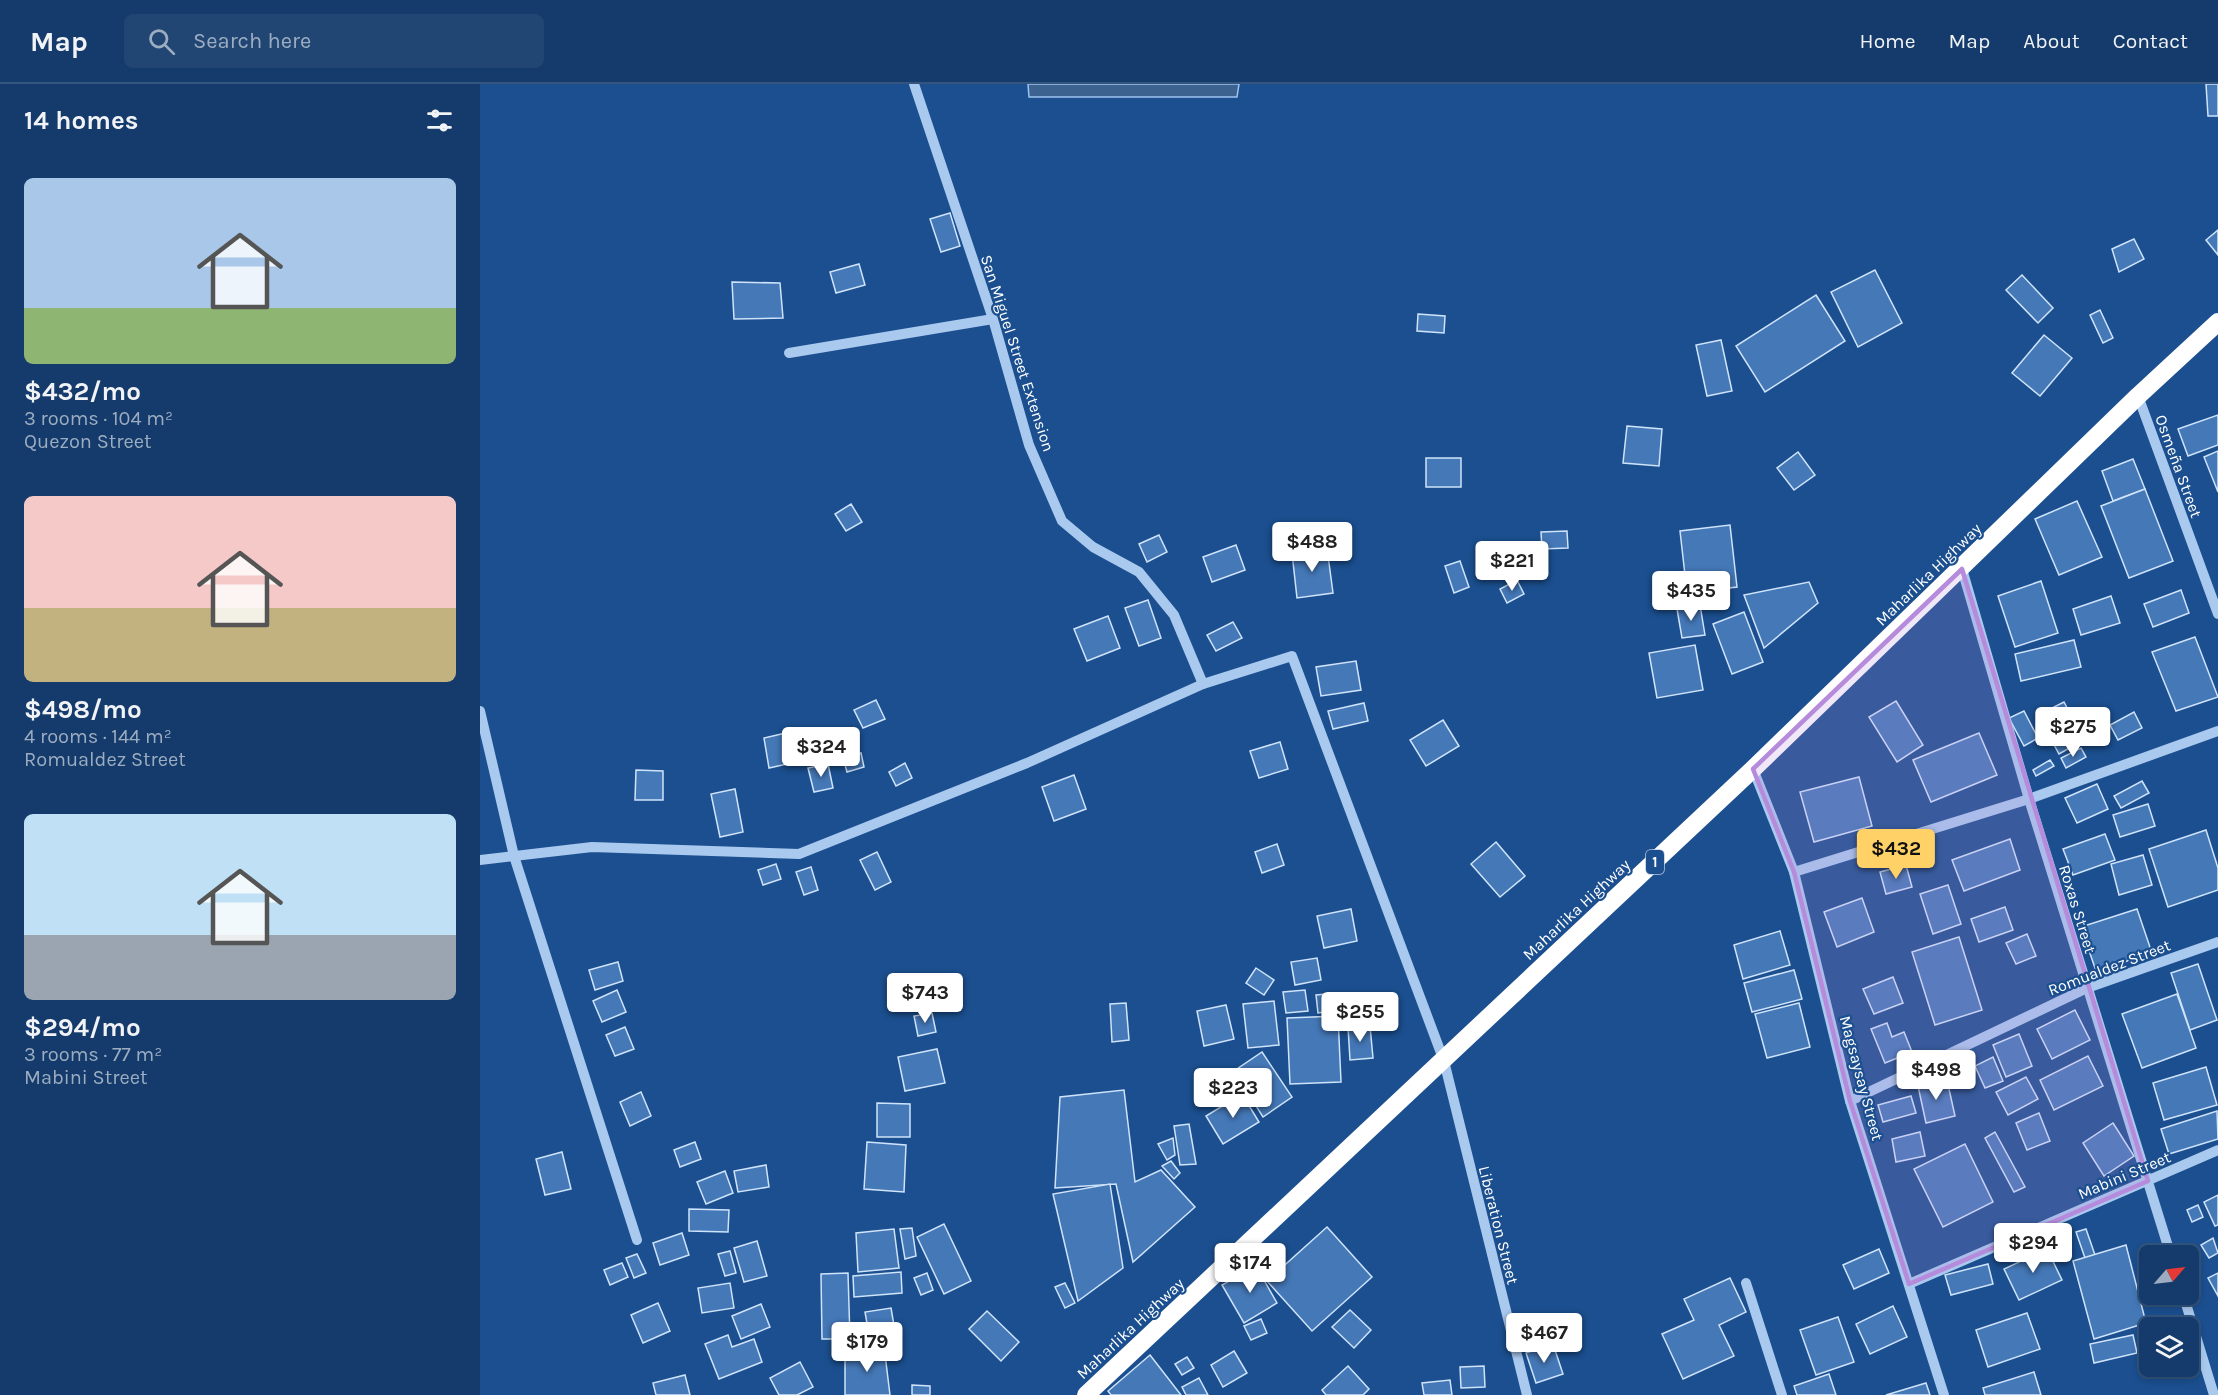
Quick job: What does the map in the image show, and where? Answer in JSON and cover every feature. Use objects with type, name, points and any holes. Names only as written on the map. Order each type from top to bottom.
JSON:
[{"type":"highway","name":"Maharlika Highway","points":[[1086,1395],[1753,769],[2138,396],[2218,322]]},
{"type":"street","name":"San Miguel Street Extension","points":[[914,84],[993,320],[1029,445],[1062,521],[1093,547],[1139,572],[1174,615],[1203,684]]},
{"type":"street","points":[[789,353],[993,320]]},
{"type":"street","name":"Osmeña Street","points":[[2138,396],[2218,614]]},
{"type":"street","name":"Roxas Street","points":[[1962,569],[2029,799],[2168,1245]]},
{"type":"street","name":"Liberation Street","points":[[1203,684],[1292,656],[1444,1061],[1527,1395]]},
{"type":"street","points":[[480,860],[592,847],[799,854],[1027,763],[1203,684]]},
{"type":"street","points":[[480,711],[514,856],[637,1240]]},
{"type":"street","points":[[1794,872],[2029,799],[2218,731]]},
{"type":"street","name":"Magsaysay Street","points":[[1753,769],[1794,872],[1850,1101],[1944,1395]]},
{"type":"street","name":"Romualdez Street","points":[[1850,1101],[2087,988],[2218,942]]},
{"type":"street","name":"Mabini Street","points":[[1909,1284],[2218,1150]]},
{"type":"street","points":[[1746,1283],[1782,1395]]},
{"type":"street","points":[[2186,1305],[2214,1395]]},
{"type":"highlighted area","points":[[1962,569],[2148,1181],[1909,1284],[1850,1101],[1794,872],[1753,769]]},
{"type":"water","points":[[1028,84],[1239,84],[1237,97],[1029,97]]},
{"type":"building","points":[[2206,84],[2218,84],[2218,116],[2208,116]]},
{"type":"building","points":[[950,213],[960,246],[941,252],[930,219]]},
{"type":"building","points":[[2218,230],[2218,255],[2206,240]]},
{"type":"building","points":[[2134,239],[2144,259],[2119,272],[2112,249]]},
{"type":"building","points":[[859,264],[865,285],[836,293],[830,272]]},
{"type":"building","points":[[1875,270],[1902,323],[1858,347],[1831,292]]},
{"type":"building","points":[[2022,275],[2053,308],[2038,323],[2006,290]]},
{"type":"building","points":[[732,282],[780,283],[783,318],[734,319]]},
{"type":"building","points":[[1816,295],[1845,341],[1765,392],[1736,346]]},
{"type":"building","points":[[2100,310],[2113,338],[2103,343],[2090,315]]},
{"type":"building","points":[[1418,314],[1445,316],[1444,333],[1417,331]]},
{"type":"building","points":[[2044,335],[2072,358],[2040,396],[2012,373]]},
{"type":"building","points":[[1721,340],[1732,391],[1707,396],[1696,345]]},
{"type":"building","points":[[2218,415],[2218,445],[2188,456],[2178,429]]},
{"type":"building","points":[[1627,426],[1662,429],[1659,466],[1623,463]]},
{"type":"building","points":[[2218,451],[2218,492],[2204,457]]},
{"type":"building","points":[[1798,452],[1815,475],[1794,490],[1777,468]]},
{"type":"building","points":[[1426,458],[1461,458],[1461,487],[1426,487]]},
{"type":"building","points":[[2133,459],[2145,489],[2113,501],[2102,471]]},
{"type":"building","points":[[2145,489],[2173,561],[2129,578],[2101,506]]},
{"type":"building","points":[[2077,501],[2102,557],[2059,575],[2035,519]]},
{"type":"building","points":[[851,504],[862,522],[846,531],[835,514]]},
{"type":"building","points":[[1730,525],[1737,587],[1687,593],[1680,531]]},
{"type":"building","points":[[1567,531],[1568,548],[1542,549],[1541,532]]},
{"type":"building","points":[[1159,535],[1167,552],[1147,562],[1139,544]]},
{"type":"building","points":[[1236,545],[1245,570],[1212,582],[1203,557]]},
{"type":"building","points":[[1327,548],[1333,593],[1297,598],[1292,553]]},
{"type":"building","points":[[1460,561],[1469,587],[1454,593],[1445,566]]},
{"type":"building","points":[[1517,580],[1524,594],[1507,603],[1500,589]]},
{"type":"building","points":[[2041,581],[2058,633],[2015,647],[1998,596]]},
{"type":"building","points":[[1809,582],[1818,603],[1764,648],[1744,595]]},
{"type":"building","points":[[2181,590],[2189,613],[2153,627],[2144,604]]},
{"type":"building","points":[[2111,596],[2120,623],[2081,635],[2073,609]]},
{"type":"building","points":[[1148,600],[1161,638],[1139,646],[1125,608]]},
{"type":"building","points":[[1700,605],[1705,635],[1682,638],[1677,609]]},
{"type":"building","points":[[1744,612],[1763,662],[1732,674],[1713,624]]},
{"type":"building","points":[[1108,616],[1120,648],[1087,661],[1074,629]]},
{"type":"building","points":[[1233,622],[1242,638],[1216,651],[1207,635]]},
{"type":"building","points":[[2195,637],[2218,697],[2176,711],[2152,652]]},
{"type":"building","points":[[2074,640],[2081,667],[2021,681],[2015,654]]},
{"type":"building","points":[[1695,645],[1703,690],[1657,698],[1649,653]]},
{"type":"building","points":[[1356,661],[1361,690],[1321,696],[1316,667]]},
{"type":"building","points":[[876,700],[885,719],[863,728],[854,710]]},
{"type":"building","points":[[1896,701],[1923,745],[1897,762],[1869,717]]},
{"type":"building","points":[[2064,702],[2084,740],[2059,754],[2038,715]]},
{"type":"building","points":[[1364,703],[1368,721],[1333,729],[1328,711]]},
{"type":"building","points":[[2024,711],[2038,738],[2024,746],[2009,718]]},
{"type":"building","points":[[2134,712],[2142,728],[2118,740],[2110,725]]},
{"type":"building","points":[[1443,720],[1459,746],[1426,766],[1410,740]]},
{"type":"building","points":[[790,732],[796,762],[769,768],[764,738]]},
{"type":"building","points":[[1979,733],[1997,775],[1931,802],[1913,760]]},
{"type":"building","points":[[1280,742],[1288,769],[1259,778],[1250,751]]},
{"type":"building","points":[[2081,748],[2086,757],[2066,768],[2061,758]]},
{"type":"building","points":[[861,753],[864,767],[847,772],[843,758]]},
{"type":"building","points":[[2050,760],[2054,766],[2036,776],[2033,770]]},
{"type":"building","points":[[905,763],[912,778],[896,786],[889,772]]},
{"type":"building","points":[[828,764],[833,788],[814,792],[808,768]]},
{"type":"building","points":[[636,770],[663,771],[663,800],[635,800]]},
{"type":"building","points":[[1074,775],[1086,809],[1054,821],[1042,787]]},
{"type":"building","points":[[1859,777],[1872,826],[1814,842],[1800,792]]},
{"type":"building","points":[[2142,781],[2149,793],[2121,808],[2114,796]]},
{"type":"building","points":[[2097,784],[2108,809],[2077,823],[2065,798]]},
{"type":"building","points":[[735,789],[743,832],[720,837],[711,794]]},
{"type":"building","points":[[2148,804],[2155,826],[2120,837],[2113,815]]},
{"type":"building","points":[[2206,830],[2218,868],[2218,890],[2168,907],[2149,849]]},
{"type":"building","points":[[2105,834],[2115,860],[2073,875],[2063,849]]},
{"type":"building","points":[[2010,839],[2020,870],[1964,891],[1952,860]]},
{"type":"building","points":[[1496,842],[1525,876],[1500,897],[1471,864]]},
{"type":"building","points":[[1277,844],[1284,865],[1262,873],[1255,852]]},
{"type":"building","points":[[877,852],[891,882],[875,890],[860,860]]},
{"type":"building","points":[[2143,855],[2152,885],[2119,895],[2111,864]]},
{"type":"building","points":[[776,864],[781,879],[763,885],[758,870]]},
{"type":"building","points":[[1906,865],[1912,887],[1886,894],[1880,872]]},
{"type":"building","points":[[811,867],[818,890],[804,895],[796,872]]},
{"type":"building","points":[[1948,885],[1961,924],[1933,934],[1920,894]]},
{"type":"building","points":[[1862,898],[1874,932],[1837,947],[1824,912]]},
{"type":"building","points":[[2005,907],[2013,930],[1979,942],[1971,919]]},
{"type":"building","points":[[1351,909],[1357,941],[1324,948],[1317,916]]},
{"type":"building","points":[[2137,909],[2152,953],[2096,971],[2081,927]]},
{"type":"building","points":[[1780,931],[1790,965],[1743,979],[1734,945]]},
{"type":"building","points":[[2027,934],[2036,956],[2016,964],[2006,943]]},
{"type":"building","points":[[1959,937],[1982,1010],[1935,1025],[1912,952]]},
{"type":"building","points":[[1317,958],[1321,980],[1295,985],[1291,962]]},
{"type":"building","points":[[618,962],[623,981],[595,990],[589,970]]},
{"type":"building","points":[[2198,964],[2217,1020],[2190,1030],[2171,973]]},
{"type":"building","points":[[1256,968],[1274,980],[1264,995],[1246,983]]},
{"type":"building","points":[[1794,970],[1802,999],[1752,1012],[1744,983]]},
{"type":"building","points":[[1893,977],[1903,1003],[1874,1014],[1863,989]]},
{"type":"building","points":[[617,990],[626,1012],[602,1022],[593,1001]]},
{"type":"building","points":[[1305,990],[1308,1011],[1286,1013],[1283,992]]},
{"type":"building","points":[[1338,993],[1340,1010],[1318,1013],[1316,995]]},
{"type":"building","points":[[2177,994],[2196,1048],[2142,1068],[2122,1014]]},
{"type":"building","points":[[1274,1001],[1279,1045],[1248,1048],[1243,1004]]},
{"type":"building","points":[[1126,1003],[1129,1040],[1112,1042],[1110,1004]]},
{"type":"building","points":[[1799,1003],[1810,1047],[1767,1058],[1755,1014]]},
{"type":"building","points":[[1226,1005],[1234,1039],[1204,1046],[1197,1011]]},
{"type":"building","points":[[2075,1010],[2090,1040],[2052,1059],[2037,1029]]},
{"type":"building","points":[[932,1013],[936,1032],[918,1036],[914,1016]]},
{"type":"building","points":[[1338,1016],[1341,1082],[1290,1084],[1287,1018]]},
{"type":"building","points":[[1887,1023],[1892,1037],[1904,1032],[1912,1052],[1885,1063],[1871,1029]]},
{"type":"building","points":[[1370,1026],[1373,1058],[1350,1060],[1348,1027]]},
{"type":"building","points":[[625,1027],[634,1049],[615,1056],[606,1035]]},
{"type":"building","points":[[2019,1034],[2032,1066],[2006,1077],[1993,1045]]},
{"type":"building","points":[[937,1049],[945,1083],[905,1091],[898,1057]]},
{"type":"building","points":[[1262,1052],[1292,1097],[1263,1117],[1234,1071]]},
{"type":"building","points":[[2088,1056],[2103,1086],[2054,1110],[2040,1080]]},
{"type":"building","points":[[1993,1057],[2003,1081],[1985,1088],[1975,1066]]},
{"type":"building","points":[[2206,1067],[2217,1105],[2164,1120],[2153,1083]]},
{"type":"building","points":[[2026,1077],[2038,1099],[2008,1115],[1996,1092]]},
{"type":"building","points":[[1947,1080],[1955,1116],[1926,1123],[1918,1086]]},
{"type":"building","points":[[1124,1090],[1135,1182],[1161,1170],[1195,1207],[1133,1262],[1116,1184],[1055,1188],[1060,1097]]},
{"type":"building","points":[[641,1092],[651,1116],[630,1126],[620,1102]]},
{"type":"building","points":[[1242,1094],[1259,1122],[1223,1144],[1206,1116]]},
{"type":"building","points":[[1911,1096],[1916,1113],[1883,1122],[1878,1105]]},
{"type":"building","points":[[877,1103],[910,1104],[910,1137],[877,1137]]},
{"type":"building","points":[[2217,1111],[2218,1139],[2169,1154],[2161,1129]]},
{"type":"building","points":[[2039,1113],[2050,1141],[2027,1150],[2016,1123]]},
{"type":"building","points":[[2113,1123],[2134,1156],[2104,1176],[2083,1143]]},
{"type":"building","points":[[1189,1124],[1196,1164],[1180,1165],[1174,1126]]},
{"type":"building","points":[[1920,1132],[1925,1156],[1896,1162],[1892,1139]]},
{"type":"building","points":[[1995,1132],[2025,1187],[2014,1192],[1985,1138]]},
{"type":"building","points":[[1173,1138],[1175,1155],[1167,1160],[1158,1144]]},
{"type":"building","points":[[695,1142],[701,1159],[680,1167],[674,1150]]},
{"type":"building","points":[[867,1142],[906,1145],[904,1192],[864,1189]]},
{"type":"building","points":[[1965,1144],[1993,1202],[1943,1227],[1914,1169]]},
{"type":"building","points":[[562,1152],[571,1189],[545,1195],[536,1159]]},
{"type":"building","points":[[1171,1161],[1180,1173],[1174,1179],[1162,1166]]},
{"type":"building","points":[[766,1165],[769,1187],[738,1192],[734,1171]]},
{"type":"building","points":[[725,1171],[733,1193],[706,1204],[697,1182]]},
{"type":"building","points":[[1110,1184],[1123,1268],[1078,1301],[1053,1194]]},
{"type":"building","points":[[2218,1195],[2218,1225],[2215,1226],[2204,1202]]},
{"type":"building","points":[[2198,1205],[2203,1217],[2192,1222],[2187,1210]]},
{"type":"building","points":[[689,1209],[729,1210],[728,1232],[689,1231]]},
{"type":"building","points":[[944,1224],[971,1281],[944,1294],[917,1237]]},
{"type":"building","points":[[1327,1227],[1372,1277],[1312,1331],[1267,1281]]},
{"type":"building","points":[[912,1228],[916,1256],[905,1259],[900,1229]]},
{"type":"building","points":[[894,1229],[899,1268],[858,1272],[856,1233]]},
{"type":"building","points":[[2086,1229],[2095,1255],[2085,1258],[2076,1232]]},
{"type":"building","points":[[682,1233],[689,1255],[660,1265],[653,1243]]},
{"type":"building","points":[[2213,1238],[2218,1253],[2209,1258],[2201,1245]]},
{"type":"building","points":[[757,1241],[767,1276],[744,1282],[734,1248]]},
{"type":"building","points":[[2126,1245],[2139,1296],[2139,1305],[2141,1305],[2144,1317],[2139,1317],[2139,1325],[2094,1339],[2073,1261]]},
{"type":"building","points":[[1879,1249],[1889,1273],[1854,1289],[1843,1265]]},
{"type":"building","points":[[2047,1249],[2062,1280],[2019,1300],[2004,1269]]},
{"type":"building","points":[[730,1251],[736,1273],[725,1276],[718,1254]]},
{"type":"building","points":[[637,1254],[646,1273],[634,1278],[626,1258]]},
{"type":"building","points":[[622,1263],[628,1277],[610,1285],[604,1270]]},
{"type":"building","points":[[1988,1264],[1993,1284],[1951,1295],[1945,1275]]},
{"type":"building","points":[[1256,1266],[1277,1303],[1244,1323],[1222,1285]]},
{"type":"building","points":[[901,1272],[902,1293],[854,1297],[853,1276]]},
{"type":"building","points":[[848,1273],[850,1339],[822,1339],[821,1274]]},
{"type":"building","points":[[927,1273],[933,1290],[921,1295],[914,1278]]},
{"type":"building","points":[[2218,1273],[2218,1296],[2208,1278]]},
{"type":"building","points":[[1730,1278],[1746,1312],[1719,1325],[1734,1356],[1683,1379],[1662,1334],[1694,1320],[1684,1299]]},
{"type":"building","points":[[730,1283],[734,1308],[702,1313],[698,1288]]},
{"type":"building","points":[[1065,1283],[1075,1303],[1065,1308],[1055,1287]]},
{"type":"building","points":[[658,1303],[670,1331],[643,1343],[631,1315]]},
{"type":"building","points":[[761,1304],[770,1327],[741,1339],[732,1316]]},
{"type":"building","points":[[1893,1306],[1907,1337],[1870,1354],[1856,1324]]},
{"type":"building","points":[[891,1308],[895,1331],[869,1335],[865,1312]]},
{"type":"building","points":[[1350,1310],[1371,1330],[1354,1348],[1332,1327]]},
{"type":"building","points":[[987,1311],[1019,1342],[1001,1361],[969,1329]]},
{"type":"building","points":[[2027,1313],[2040,1349],[1988,1367],[1976,1330]]},
{"type":"building","points":[[1838,1317],[1854,1362],[1816,1375],[1800,1330]]},
{"type":"building","points":[[1261,1319],[1267,1333],[1251,1340],[1244,1326]]},
{"type":"building","points":[[728,1335],[732,1347],[754,1339],[762,1362],[719,1379],[705,1344]]},
{"type":"building","points":[[2133,1335],[2137,1353],[2094,1363],[2090,1344]]},
{"type":"building","points":[[1553,1344],[1563,1374],[1536,1383],[1526,1353]]},
{"type":"building","points":[[884,1346],[890,1395],[845,1395],[845,1353]]},
{"type":"building","points":[[1234,1351],[1247,1373],[1223,1387],[1211,1365]]},
{"type":"building","points":[[1150,1355],[1181,1395],[1111,1395],[1108,1391]]},
{"type":"building","points":[[1187,1357],[1194,1368],[1182,1375],[1175,1364]]},
{"type":"building","points":[[800,1362],[813,1387],[797,1395],[779,1395],[770,1378]]},
{"type":"building","points":[[1348,1366],[1369,1389],[1363,1395],[1326,1395],[1322,1390]]},
{"type":"building","points":[[1484,1366],[1485,1387],[1461,1388],[1460,1367]]},
{"type":"building","points":[[2034,1372],[2041,1395],[1985,1395],[1983,1388]]},
{"type":"building","points":[[1829,1374],[1836,1395],[1797,1395],[1794,1386]]},
{"type":"building","points":[[685,1375],[690,1395],[656,1395],[653,1383]]},
{"type":"building","points":[[1199,1378],[1208,1395],[1186,1395],[1182,1387]]},
{"type":"building","points":[[1450,1380],[1452,1395],[1424,1395],[1422,1383]]},
{"type":"building","points":[[1926,1383],[1930,1395],[1886,1395]]},
{"type":"building","points":[[912,1385],[930,1386],[930,1395],[912,1395]]}]
